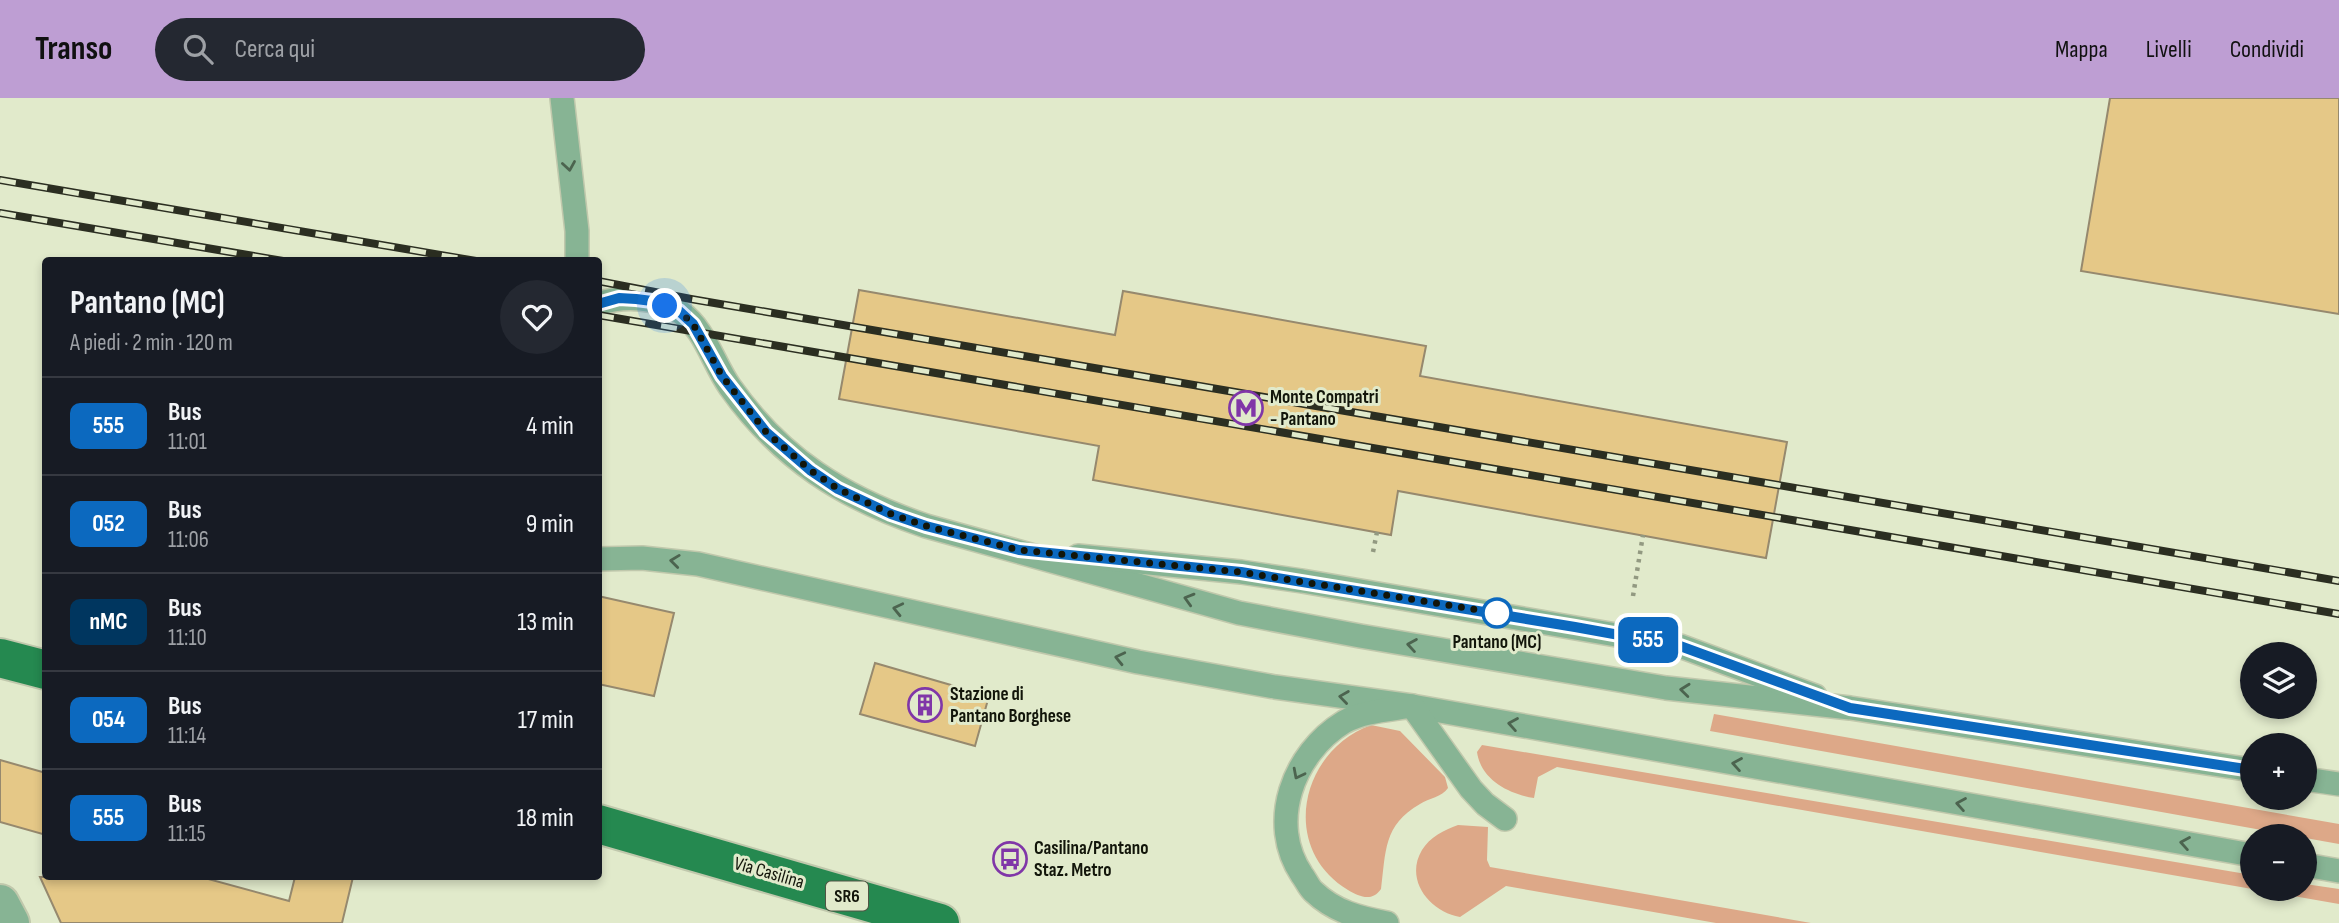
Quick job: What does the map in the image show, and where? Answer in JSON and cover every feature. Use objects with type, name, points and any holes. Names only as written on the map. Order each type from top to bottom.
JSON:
[{"type":"main road","name":"Via Casilina","points":[[602,825],[940,923]]},
{"type":"street","points":[[0,904],[10,923]]},
{"type":"lane","points":[[562,98],[578,231],[577,257]]},
{"type":"lane","points":[[602,303],[619,298],[636,299],[652,301],[679,311],[693,324],[722,376],[766,432],[810,470],[838,489],[891,514],[926,526],[1239,613],[1360,636],[1666,688],[1850,708],[2240,768]]},
{"type":"lane","points":[[1019,550],[1253,574],[1680,646],[1850,708]]},
{"type":"lane","points":[[602,559],[642,558],[698,564],[1138,662],[1275,687],[1412,706],[2240,853]]},
{"type":"lane","points":[[1412,706],[1471,789],[1505,819]]},
{"type":"lane","points":[[1387,923],[1351,916],[1314,892],[1294,862],[1285,827],[1288,794],[1300,768],[1320,740],[1345,722],[1365,713],[1412,706]]},
{"type":"lane","points":[[2317,781],[2339,784]]},
{"type":"lane","points":[[2317,867],[2339,871]]},
{"type":"path","points":[[1373,557],[1377,533]]},
{"type":"path","points":[[1632,604],[1643,535]]},
{"type":"shaded area","points":[[1714,714],[2240,807],[2240,810],[2259,810],[2339,824],[2339,844],[2317,840],[2317,824],[2240,824],[2240,826],[1710,731]]},
{"type":"shaded area","points":[[1371,725],[1400,731],[1445,777],[1448,788],[1408,812],[1399,821],[1388,840],[1381,889],[1374,896],[1366,897],[1348,890],[1326,872],[1313,850],[1306,826],[1307,802],[1314,778],[1328,756],[1347,738]]},
{"type":"shaded area","points":[[1482,745],[2240,873],[2240,887],[1557,767],[1538,777],[1534,798],[1506,789],[1490,778],[1477,752]]},
{"type":"shaded area","points":[[1458,825],[1488,827],[1487,860],[1490,867],[1811,923],[1716,923],[1506,886],[1460,917],[1449,914],[1430,902],[1423,893],[1418,883],[1417,861],[1429,841]]},
{"type":"shaded area","points":[[2317,886],[2339,889],[2339,904],[2317,900]]},
{"type":"building","points":[[2110,98],[2339,98],[2339,314],[2081,271]]},
{"type":"building","points":[[859,290],[1115,335],[1123,291],[1426,346],[1420,376],[1787,442],[1766,558],[1398,491],[1391,535],[1093,480],[1099,446],[839,399]]},
{"type":"building","points":[[602,597],[674,613],[654,696],[602,685]]},
{"type":"building","name":"Stazione di Pantano Borghese","points":[[875,663],[989,696],[975,746],[860,714]]},
{"type":"building","points":[[0,760],[42,772],[42,834],[0,822]]},
{"type":"building","points":[[40,877],[42,880],[212,880],[289,901],[294,880],[352,880],[342,923],[61,923]]},
{"type":"railway","points":[[0,180],[452,257]]},
{"type":"railway","points":[[0,213],[259,257]]},
{"type":"railway","points":[[602,282],[2339,581]]},
{"type":"railway","points":[[602,316],[2339,614]]},
{"type":"bus line","name":"555","points":[[602,303],[619,298],[636,299],[652,301],[679,311],[693,324],[722,376],[766,432],[810,470],[838,489],[860,501],[926,526],[1019,550],[1241,572],[1680,646],[1850,708],[2240,768]]},
{"type":"place","name":"Monte Compatri - Pantano","points":[[1246,408]]},
{"type":"place","name":"Pantano (MC)","points":[[1497,613]]},
{"type":"place","name":"Stazione di Pantano Borghese","points":[[925,705]]},
{"type":"place","name":"Casilina/Pantano Staz. Metro","points":[[1010,859]]},
{"type":"route","points":[[665,306],[679,311],[693,324],[722,376],[766,432],[810,470],[838,489],[891,514],[1019,550],[1241,572],[1497,613]]}]
